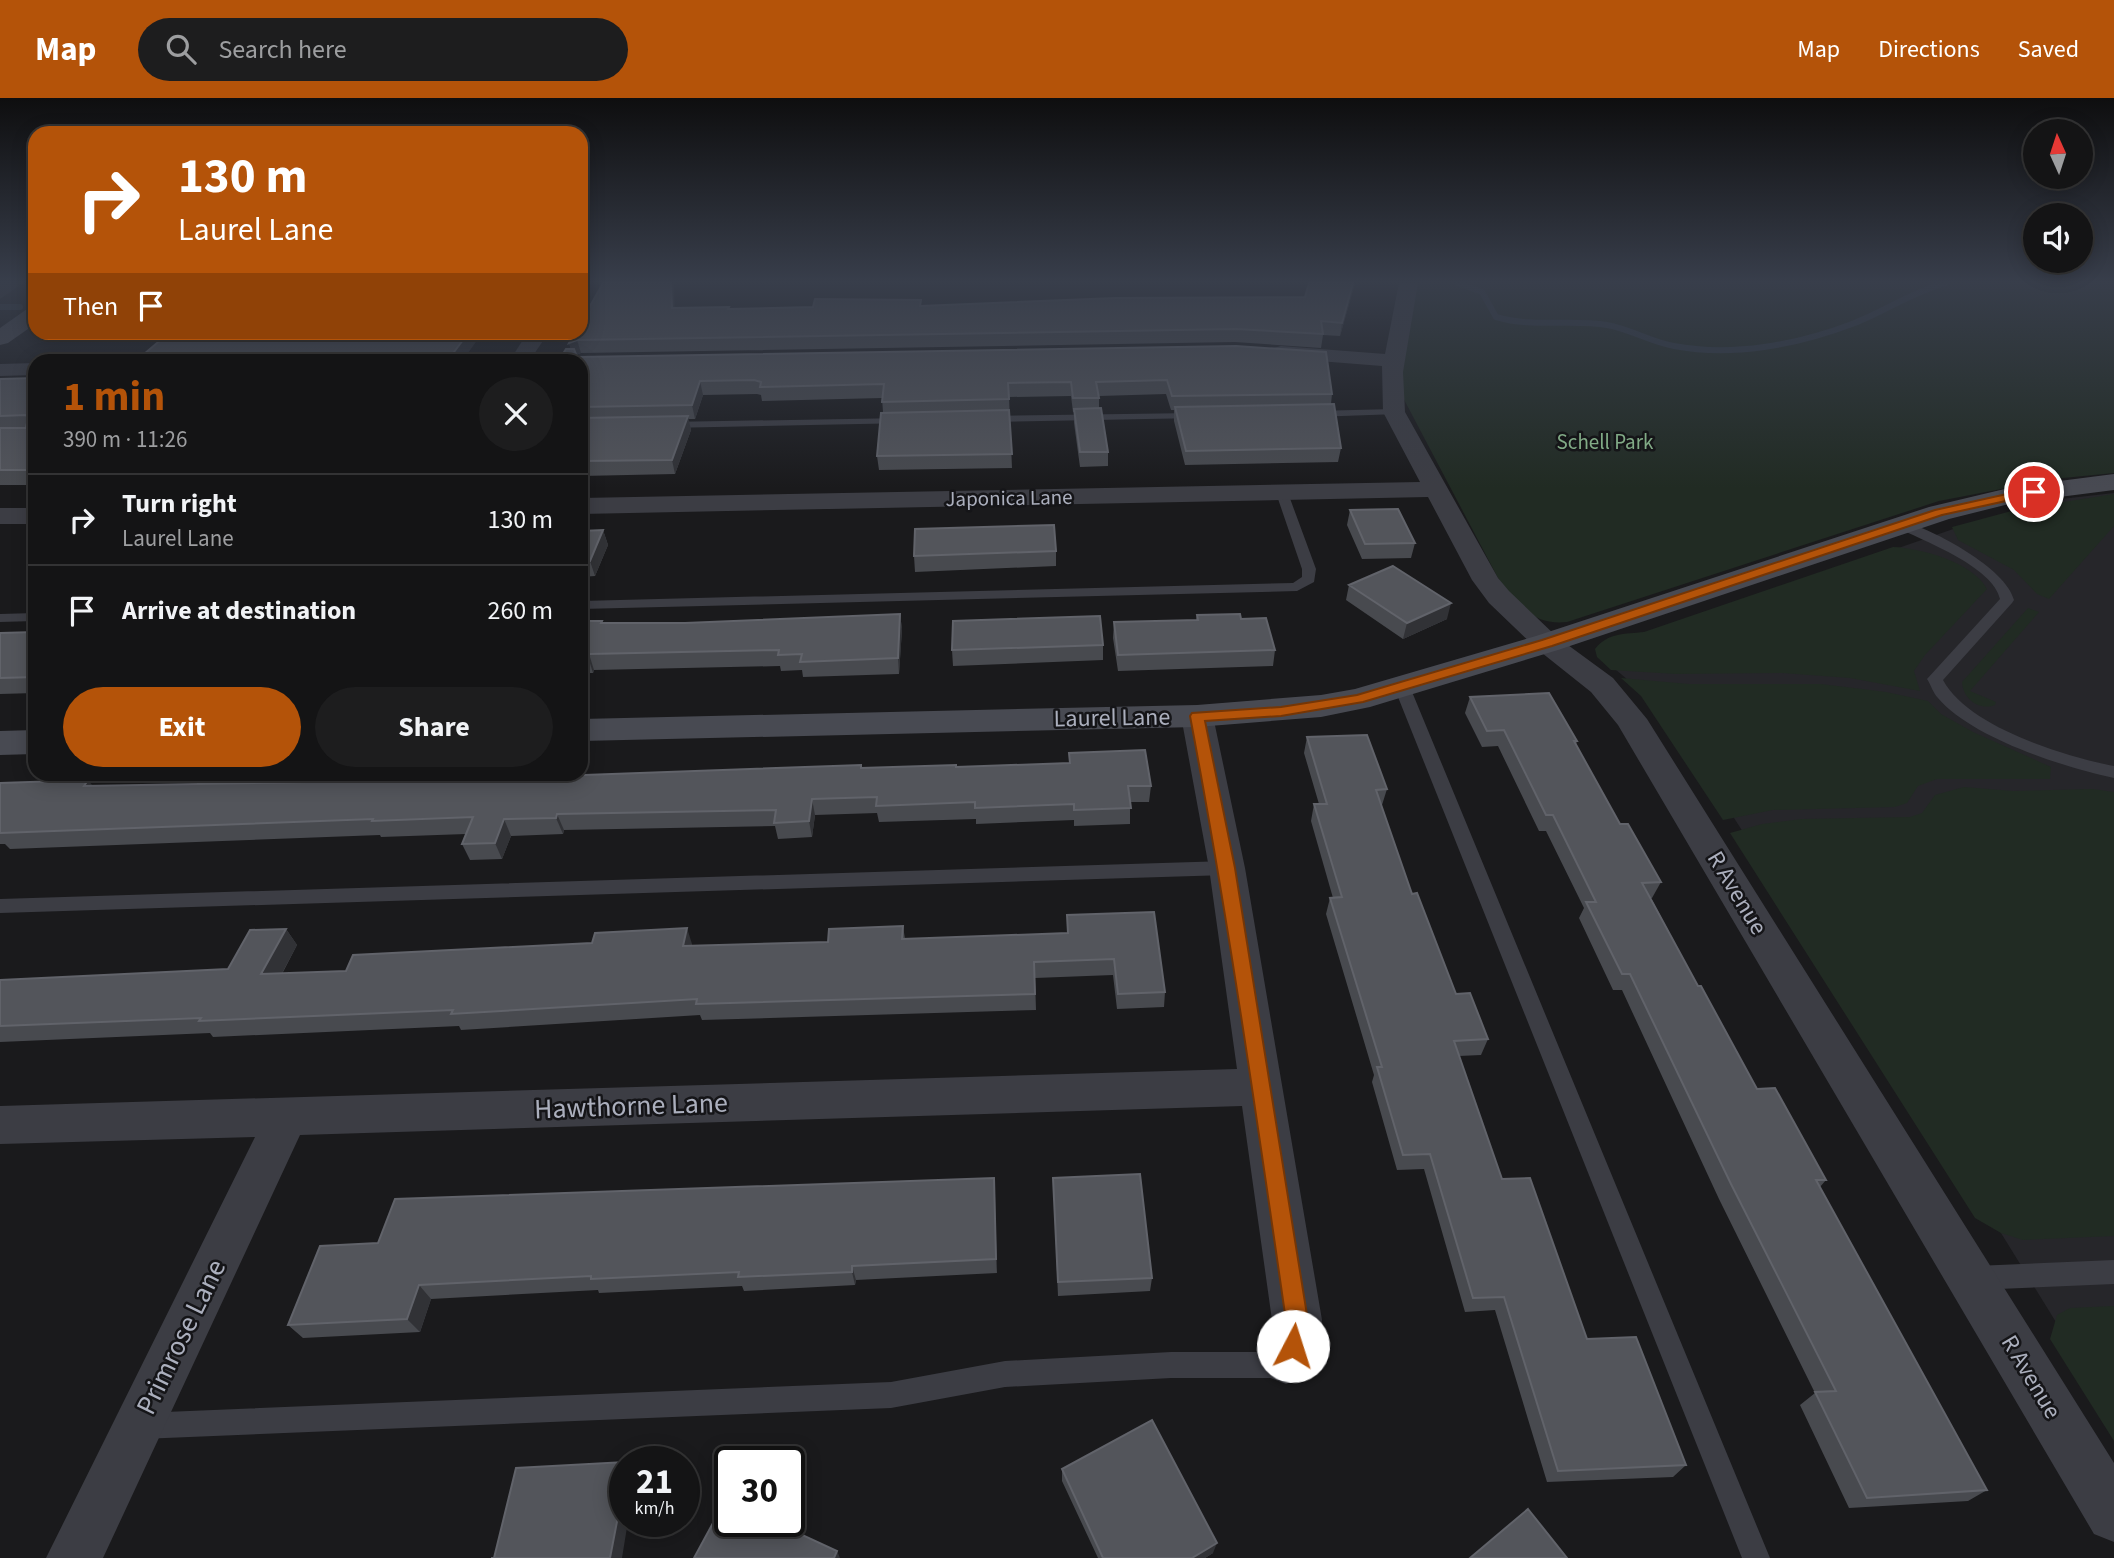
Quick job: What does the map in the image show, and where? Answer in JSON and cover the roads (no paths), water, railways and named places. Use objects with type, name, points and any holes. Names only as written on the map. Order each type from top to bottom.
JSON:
[{"type":"street","points":[[1264,351],[1394,361]]},
{"type":"street","name":"R Avenue","points":[[1396,351],[1394,412],[1486,580],[1547,643],[1602,685],[1632,719],[2114,1514]]},
{"type":"street","points":[[0,370],[28,369]]},
{"type":"street","name":"Laurel Lane","points":[[588,730],[1197,716],[1321,706],[1402,687],[1547,643],[1939,513],[2013,495],[2114,482]]},
{"type":"street","name":"Japonica Lane","points":[[588,506],[1436,489]]},
{"type":"street","points":[[0,516],[28,516]]},
{"type":"street","points":[[1197,716],[1227,868],[1297,1321],[1293,1346],[1286,1359]]},
{"type":"street","points":[[0,743],[28,742]]},
{"type":"street","name":"Hawthorne Lane","points":[[0,1125],[1262,1087]]},
{"type":"street","name":"Primrose Lane","points":[[74,1558],[288,1116]]},
{"type":"lane","points":[[1298,414],[1394,412]]},
{"type":"lane","points":[[981,419],[1201,416]]},
{"type":"lane","points":[[650,425],[912,421]]},
{"type":"lane","points":[[588,605],[1263,590],[1297,587],[1309,579],[1309,569],[1282,493]]},
{"type":"lane","points":[[1903,525],[1982,567],[1998,579],[2008,593],[2007,600],[1935,679],[1936,687],[1944,698],[1956,708],[2025,743],[2065,760],[2114,772]]},
{"type":"lane","points":[[0,618],[28,617]]},
{"type":"lane","points":[[1402,687],[1756,1558]]},
{"type":"lane","points":[[0,906],[1227,868]]},
{"type":"lane","points":[[1971,1278],[2114,1272]]},
{"type":"lane","points":[[138,1426],[891,1395],[1005,1374],[1171,1365],[1273,1364],[1286,1359]]},
{"type":"park label","name":"Schell Park","points":[[1605,442]]}]
